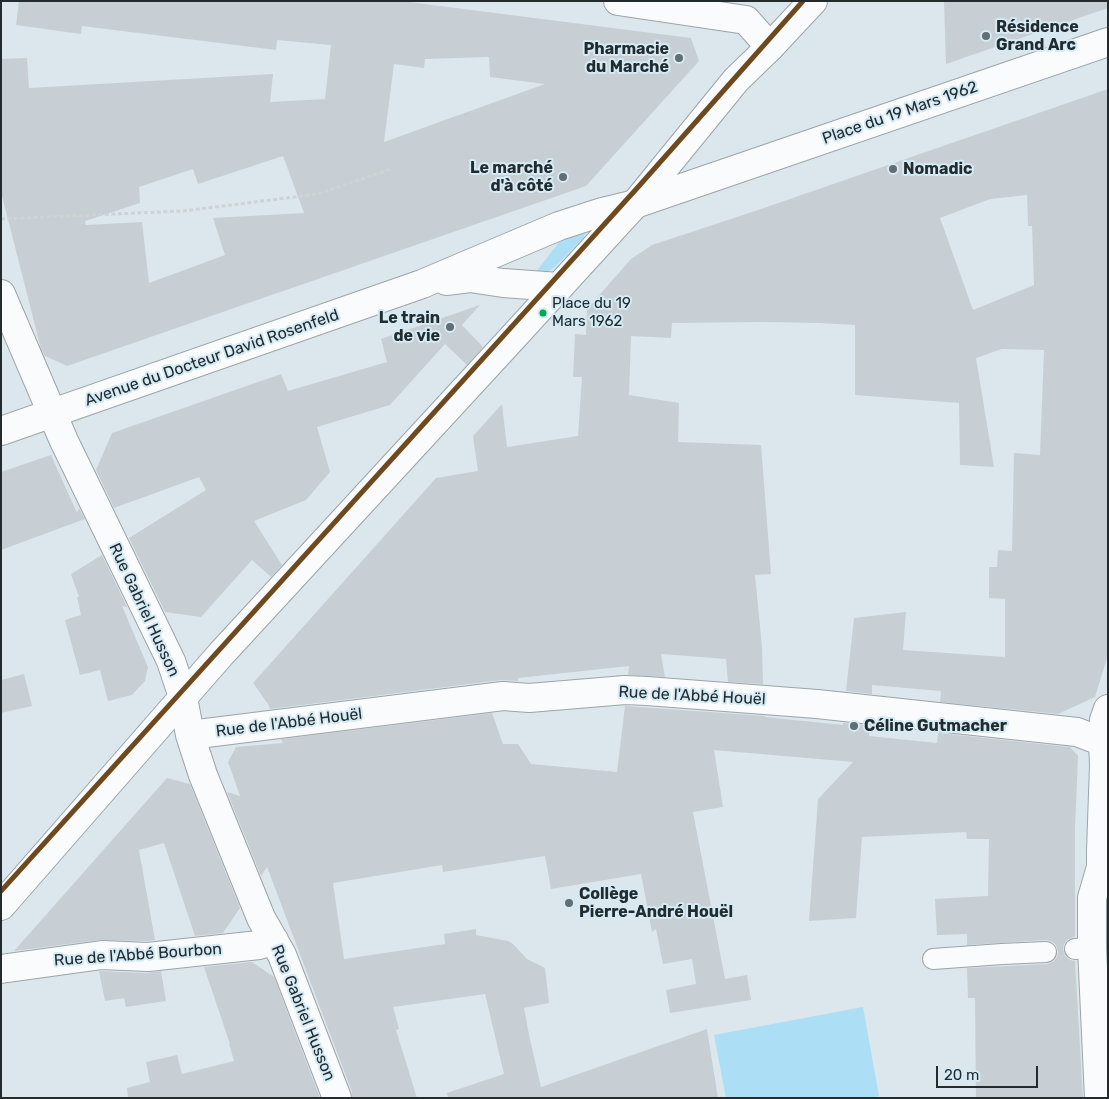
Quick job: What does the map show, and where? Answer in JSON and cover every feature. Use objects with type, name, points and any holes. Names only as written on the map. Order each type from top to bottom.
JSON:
[{"type":"street","points":[[618,1],[746,20],[770,47]]},
{"type":"street","points":[[1,906],[182,697],[635,204],[736,80],[813,1]]},
{"type":"street","name":"Place du 19 Mars 1962","points":[[635,204],[1108,42]]},
{"type":"street","name":"Avenue du Docteur David Rosenfeld","points":[[1,431],[422,284],[559,226],[635,204]]},
{"type":"street","name":"Avenue du Docteur David Rosenfeld","points":[[422,284],[470,278],[503,283],[559,287]]},
{"type":"street","name":"Rue Gabriel Husson","points":[[1,294],[52,414],[171,661],[182,697],[190,736],[204,775],[261,918],[282,955],[337,1098]]},
{"type":"street","name":"Rue de l'Abbé Houël","points":[[190,736],[502,696],[529,698],[625,690],[817,704],[1029,726],[1077,732],[1103,742]]},
{"type":"street","points":[[1099,1098],[1083,948],[1092,898],[1101,867],[1103,742],[1104,720],[1108,709]]},
{"type":"street","name":"Rue de l'Abbé Bourbon","points":[[1,968],[102,955],[148,957],[259,945],[274,940]]},
{"type":"lane","points":[[933,959],[1046,952]]},
{"type":"path","points":[[1,219],[183,211],[318,194],[391,169]]},
{"type":"shaded area","points":[[582,231],[585,232],[584,237],[556,266],[549,271],[535,273],[564,236]]},
{"type":"shaded area","points":[[863,1007],[879,1096],[872,1098],[726,1098],[714,1035]]},
{"type":"building","points":[[19,1],[401,1],[691,38],[699,61],[586,186],[67,366],[45,356],[41,349],[1,192],[1,59],[27,58],[29,88],[273,74],[270,102],[325,99],[331,45],[277,40],[276,50],[82,26],[81,34],[16,25]],"holes":[[[489,57],[490,77],[545,84],[384,142],[394,64],[424,68],[425,59]],[[283,156],[304,213],[213,218],[225,255],[149,283],[142,222],[86,225],[85,221],[140,203],[139,187],[193,169],[198,184]]]},
{"type":"building","name":"Résidence Grand Arc","points":[[944,1],[1108,1],[1108,8],[946,64]]},
{"type":"building","points":[[1108,89],[1108,655],[1095,697],[1058,714],[940,702],[941,691],[872,685],[872,694],[846,691],[854,618],[906,612],[903,650],[1005,657],[1005,599],[989,598],[989,567],[997,567],[998,550],[1012,551],[1014,453],[1040,455],[1044,350],[1002,349],[976,358],[994,467],[960,465],[959,403],[855,395],[855,325],[763,322],[672,323],[671,338],[631,336],[629,395],[679,403],[678,442],[761,445],[771,574],[755,575],[762,647],[763,684],[728,682],[726,659],[661,654],[665,677],[628,675],[629,666],[518,678],[518,681],[501,680],[270,709],[253,683],[436,478],[478,471],[473,436],[502,404],[507,447],[578,436],[582,377],[573,377],[575,334],[586,335],[587,309],[631,259],[652,245]],"holes":[[[1027,195],[1028,226],[1032,226],[1034,285],[973,310],[940,218],[990,199]]]},
{"type":"building","points":[[480,305],[462,325],[483,347],[467,365],[445,344],[390,405],[317,427],[330,472],[306,500],[254,521],[282,565],[271,577],[252,560],[201,617],[165,612],[129,538],[206,490],[199,477],[114,508],[96,470],[112,433],[281,374],[288,391],[387,362],[381,339]]},
{"type":"building","points":[[51,455],[77,513],[79,508],[85,519],[1,550],[1,472]]},
{"type":"building","points":[[102,555],[127,607],[122,606],[148,667],[145,681],[132,695],[108,701],[100,670],[80,675],[65,620],[81,615],[77,597],[79,597],[71,574]]},
{"type":"building","points":[[24,674],[32,706],[1,713],[1,680]]},
{"type":"building","points":[[625,706],[765,716],[843,725],[843,723],[870,725],[869,736],[937,743],[938,733],[1070,747],[1078,756],[1075,828],[1075,937],[1068,939],[1063,949],[1065,956],[1075,961],[1083,1098],[976,1098],[975,998],[968,998],[967,968],[1047,964],[1053,962],[1058,952],[1056,945],[1046,940],[967,945],[967,934],[937,935],[935,899],[988,896],[989,839],[967,839],[966,832],[862,837],[856,918],[809,921],[818,799],[853,762],[714,750],[723,807],[693,812],[725,979],[747,975],[751,1000],[670,1013],[666,990],[696,984],[692,959],[663,964],[656,929],[652,932],[641,874],[551,889],[545,856],[443,872],[442,865],[333,883],[344,959],[445,944],[444,934],[476,929],[476,935],[508,941],[527,959],[545,968],[549,1003],[524,1008],[541,1087],[707,1029],[718,1098],[448,1098],[447,1093],[504,1074],[485,994],[393,1007],[399,1029],[396,1030],[417,1098],[352,1098],[352,1092],[267,867],[261,876],[227,792],[240,796],[228,762],[236,747],[283,743],[281,739],[492,713],[503,744],[518,744],[531,764],[617,772]]},
{"type":"building","points":[[167,778],[190,784],[240,908],[223,933],[195,936],[164,843],[139,850],[155,940],[100,940],[14,951]]},
{"type":"building","points":[[252,962],[274,977],[320,1098],[128,1098],[127,1088],[150,1082],[146,1062],[177,1055],[182,1074],[234,1061],[204,967]]},
{"type":"building","points":[[99,971],[147,973],[161,971],[166,1001],[126,1007],[124,998],[105,1001]]},
{"type":"transit line","points":[[1,891],[639,186],[803,1]]},
{"type":"place","name":"Résidence Grand Arc","points":[[986,36]]},
{"type":"place","name":"Pharmacie du Marché","points":[[679,58]]},
{"type":"place","name":"Nomadic","points":[[893,169]]},
{"type":"place","name":"Le marché d'à côté","points":[[563,177]]},
{"type":"place","name":"Place du 19 Mars 1962","points":[[543,313]]},
{"type":"place","name":"Le train de vie","points":[[450,327]]},
{"type":"place","name":"Céline Gutmacher","points":[[854,726]]},
{"type":"place","name":"Collège Pierre-André Houël","points":[[569,903]]}]
